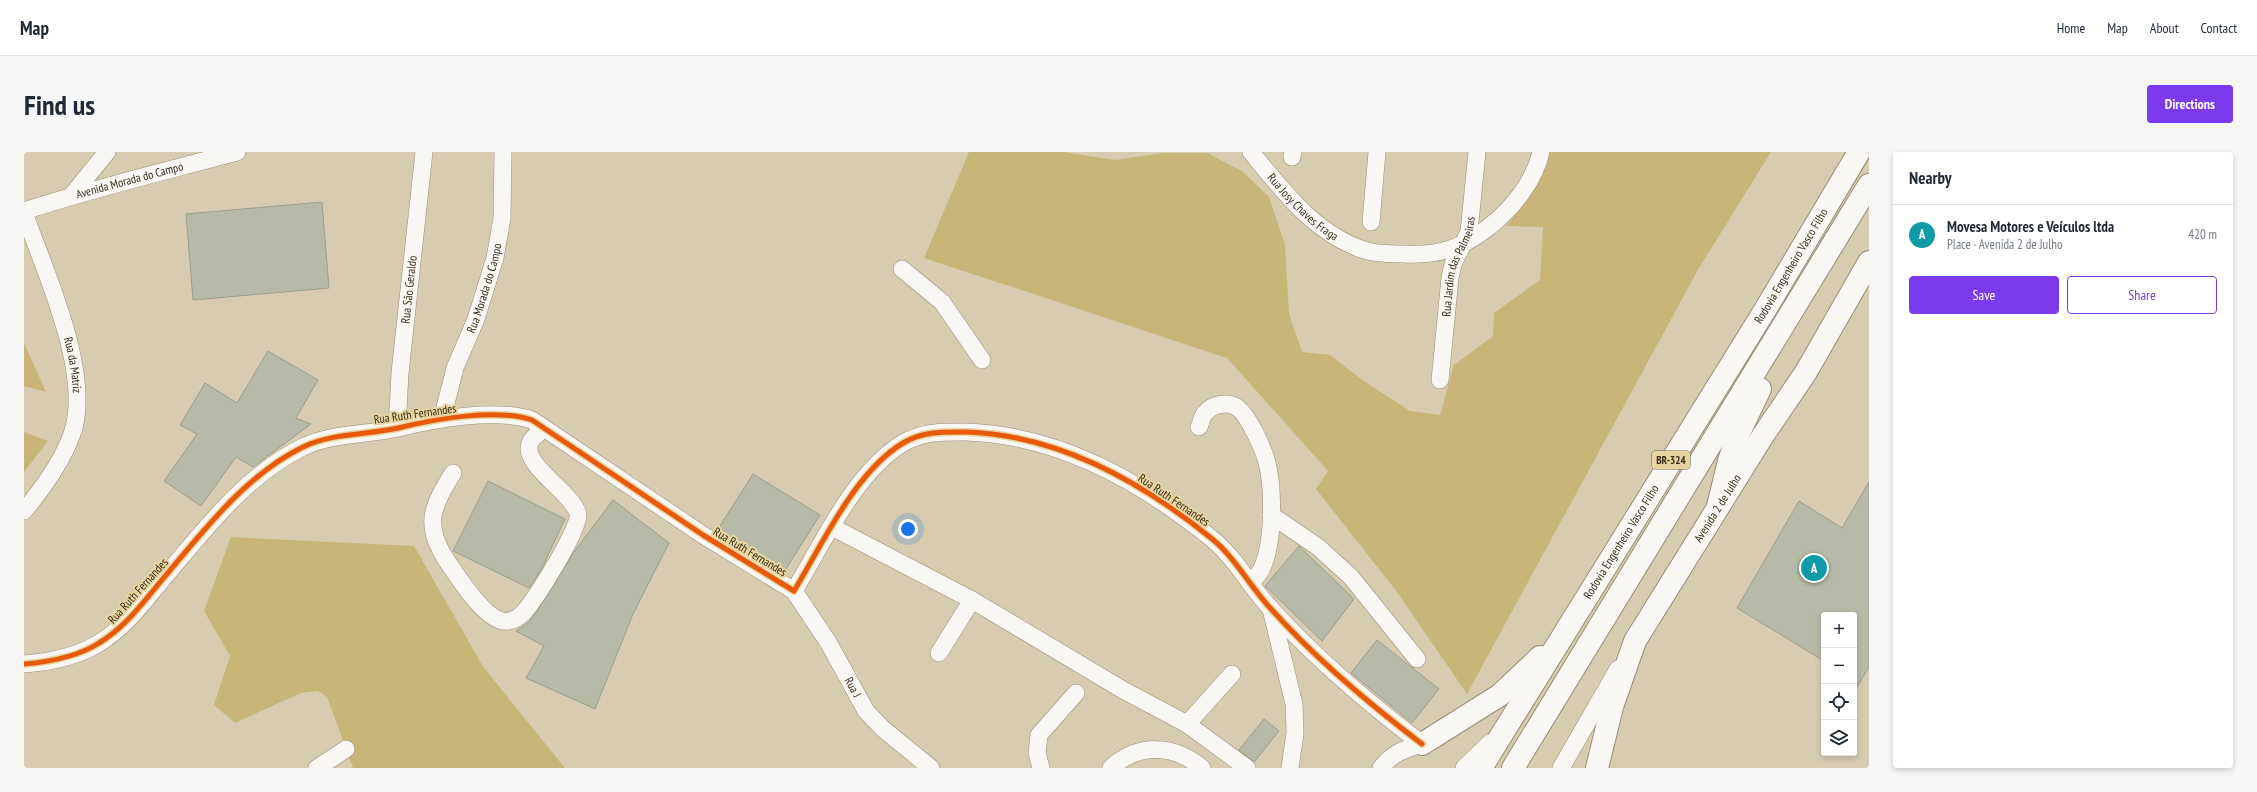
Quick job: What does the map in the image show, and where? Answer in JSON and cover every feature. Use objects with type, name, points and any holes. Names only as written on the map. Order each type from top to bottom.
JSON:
[{"type":"main road","name":"Rodovia Engenheiro Vasco Filho","points":[[1481,768],[1765,310],[1859,152]]},
{"type":"main road","name":"BR-324","points":[[1513,768],[1788,320],[1869,185]]},
{"type":"main road","name":"Avenida 2 de Julho","points":[[1597,768],[1612,707],[1635,641],[1718,506],[1806,372],[1869,262]]},
{"type":"main road","points":[[1718,506],[1736,439],[1769,369],[1788,320]]},
{"type":"main road","points":[[1422,744],[1500,695],[1546,651],[1576,613]]},
{"type":"street","points":[[72,195],[107,152]]},
{"type":"street","name":"Avenida Morada do Campo","points":[[24,212],[72,195],[106,188],[237,152]]},
{"type":"street","name":"Rua São Geraldo","points":[[396,428],[400,373],[424,152]]},
{"type":"street","name":"Rua Morada do Campo","points":[[442,419],[455,368],[476,319],[495,258],[502,218],[503,152]]},
{"type":"street","name":"Rua Josy Chaves Fraga","points":[[1251,152],[1299,208],[1338,238],[1365,250],[1415,255],[1438,253],[1464,245]]},
{"type":"street","points":[[1371,222],[1378,152]]},
{"type":"street","name":"Rua Jardim das Palmeiras","points":[[1440,380],[1450,278],[1453,264],[1464,245],[1469,232],[1477,152]]},
{"type":"street","points":[[1464,245],[1501,218],[1517,199],[1532,175],[1541,152]]},
{"type":"street","name":"Rua da Matriz","points":[[24,212],[72,350],[78,382],[78,407],[73,433],[63,456],[24,511]]},
{"type":"street","points":[[902,269],[942,302],[982,360]]},
{"type":"street","points":[[1199,427],[1205,413],[1215,405],[1228,404],[1238,408],[1252,428],[1266,458],[1271,482],[1271,515],[1267,551],[1262,569],[1251,583]]},
{"type":"street","name":"Rua Ruth Fernandes","points":[[24,664],[63,656],[98,644],[123,626],[212,521],[254,479],[304,446],[332,438],[442,419],[504,415],[520,416],[532,420],[703,535],[794,591],[857,487],[874,466],[903,443],[927,433],[983,433],[1016,438],[1054,448],[1132,483],[1213,539],[1231,556],[1270,609],[1330,669],[1374,707],[1422,744]]},
{"type":"street","points":[[453,473],[440,494],[434,510],[433,535],[443,555],[482,607],[498,620],[505,622],[513,620],[523,613],[561,558],[575,529],[578,515],[573,503],[544,475],[532,460],[529,450],[531,441],[544,429]]},
{"type":"street","points":[[1271,515],[1318,548],[1351,577],[1418,659]]},
{"type":"street","points":[[832,527],[972,600],[1123,690],[1187,724],[1247,768]]},
{"type":"street","name":"Rua J","points":[[794,591],[828,642],[866,712],[882,728],[930,768]]},
{"type":"street","points":[[938,653],[972,600]]},
{"type":"street","name":"Rua Ruth Fernandes","points":[[1270,609],[1294,704],[1295,733],[1290,768]]},
{"type":"street","points":[[1561,768],[1635,641]]},
{"type":"street","points":[[1187,724],[1232,674]]},
{"type":"street","points":[[1041,768],[1037,753],[1039,735],[1076,693]]},
{"type":"street","points":[[1464,768],[1504,729]]},
{"type":"street","points":[[1381,768],[1387,760],[1398,752],[1422,744]]},
{"type":"street","points":[[317,768],[346,749]]},
{"type":"street","points":[[1110,768],[1123,757],[1149,750],[1173,751],[1191,758],[1202,768]]},
{"type":"shaded area","points":[[969,152],[1064,152],[1115,160],[1163,153],[1207,153],[1242,171],[1269,197],[1285,245],[1289,314],[1302,352],[1330,355],[1361,379],[1410,411],[1440,415],[1454,365],[1493,336],[1494,313],[1540,280],[1543,227],[1507,226],[1542,176],[1550,152],[1771,152],[1699,268],[1467,694],[1397,592],[1316,489],[1328,471],[1227,358],[924,258]]},
{"type":"shaded area","points":[[24,344],[25,345],[46,392],[24,386]]},
{"type":"shaded area","points":[[24,432],[48,441],[24,472]]},
{"type":"shaded area","points":[[231,537],[414,546],[484,668],[565,768],[353,768],[327,697],[318,691],[301,693],[235,723],[214,705],[230,656],[204,611]]},
{"type":"building","points":[[322,202],[329,288],[193,300],[186,214]]},
{"type":"building","points":[[268,351],[318,380],[296,418],[311,424],[253,467],[236,457],[201,506],[164,481],[197,434],[180,425],[205,383],[237,403]]},
{"type":"building","points":[[753,474],[820,515],[784,572],[718,529]]},
{"type":"building","points":[[488,481],[565,519],[541,570],[529,588],[453,551]]},
{"type":"building","points":[[1869,482],[1869,667],[1857,687],[1857,612],[1821,612],[1821,659],[1737,608],[1799,501],[1842,528]]},
{"type":"building","points":[[613,500],[669,543],[633,614],[595,709],[526,678],[544,646],[516,631],[528,623],[536,613],[574,552]]},
{"type":"building","points":[[1299,546],[1354,599],[1322,641],[1265,586]]},
{"type":"building","points":[[1377,640],[1439,689],[1412,723],[1351,673]]},
{"type":"building","points":[[1264,719],[1279,731],[1254,762],[1239,750]]},
{"type":"cycle path","points":[[24,664],[43,662],[73,655],[91,648],[108,637],[133,615],[209,525],[243,489],[282,459],[303,447],[326,439],[465,416],[501,415],[532,420],[703,535],[794,591],[841,510],[855,490],[886,456],[903,443],[918,436],[934,433],[966,432],[1000,435],[1033,442],[1065,452],[1097,465],[1127,481],[1184,517],[1211,538],[1228,554],[1264,601],[1325,664],[1382,713],[1422,744]]},
{"type":"place","name":"Movesa Motores e Veículos ltda","points":[[1814,568]]}]
